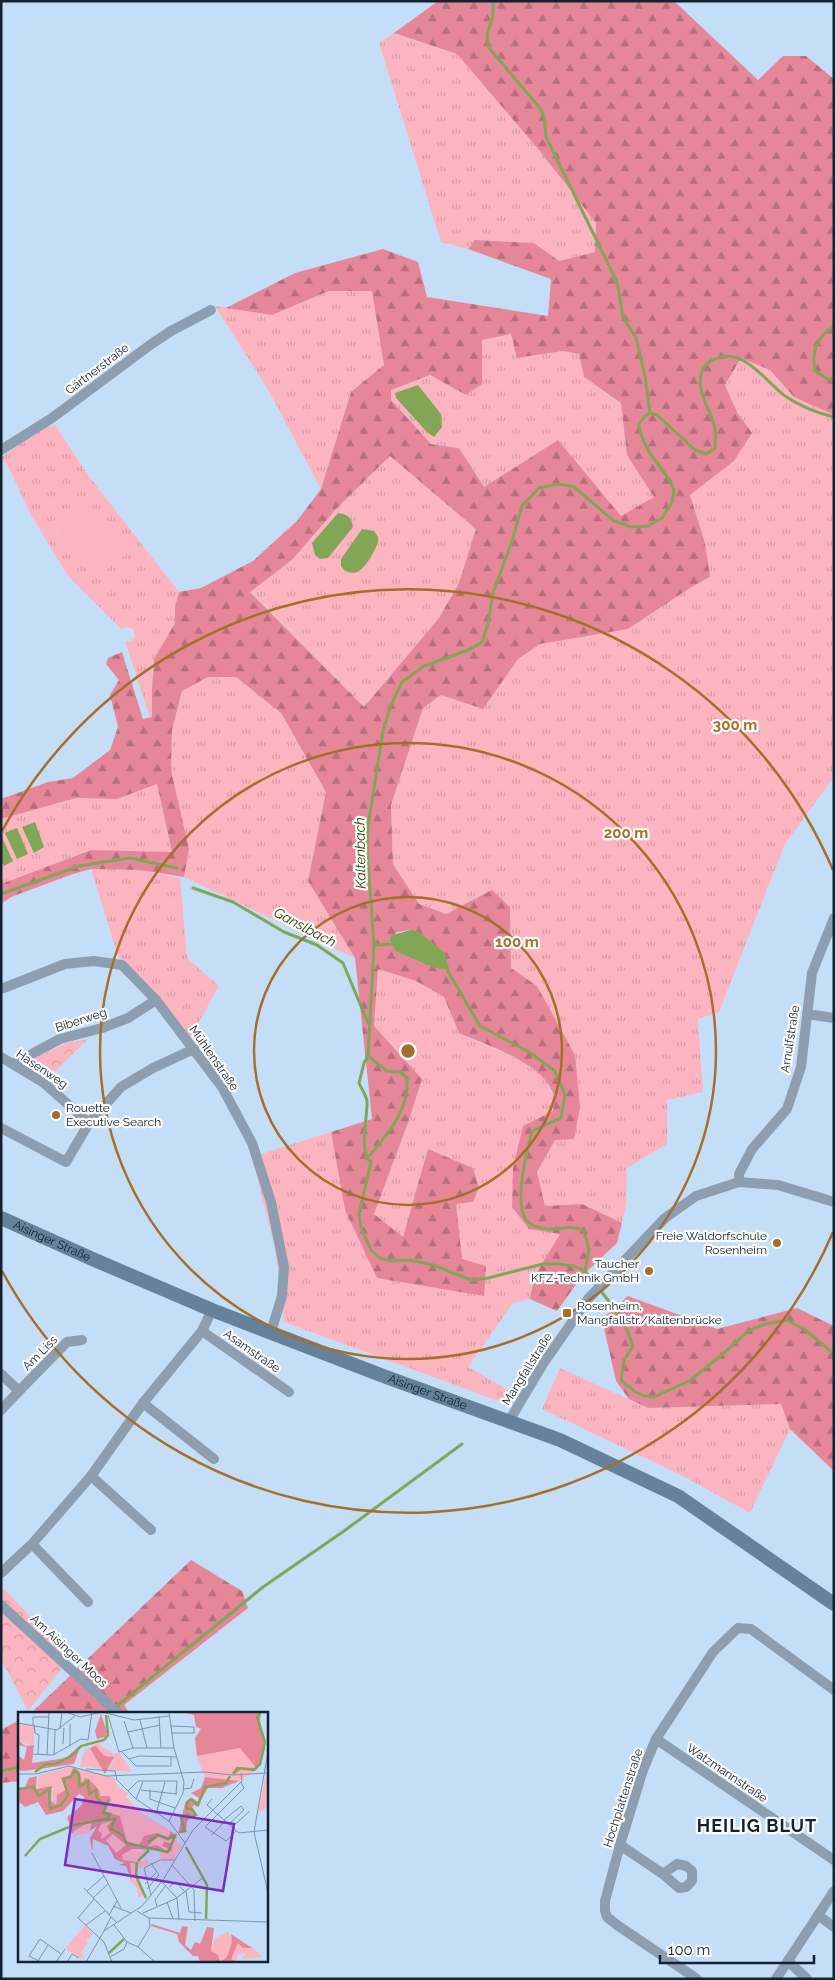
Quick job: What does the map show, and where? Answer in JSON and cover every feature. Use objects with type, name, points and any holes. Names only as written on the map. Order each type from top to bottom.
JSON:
[{"type":"main road","name":"Aisinger Straße","points":[[1,1218],[212,1310],[560,1440],[678,1496],[834,1604]]},
{"type":"street","name":"Gärtnerstraße","points":[[1,450],[52,418],[150,345],[171,331],[210,310]]},
{"type":"street","name":"Arnulfstraße","points":[[739,1182],[739,1174],[752,1149],[787,1109],[801,1067],[812,974],[834,918]]},
{"type":"street","name":"Mühlenstraße","points":[[1,989],[65,964],[94,960],[122,966],[156,1000],[222,1087],[252,1143],[271,1202],[284,1267],[282,1296],[271,1332]]},
{"type":"street","name":"Biberweg","points":[[12,1064],[60,1039],[102,1028],[128,1018],[156,1000]]},
{"type":"street","points":[[808,1014],[834,1018]]},
{"type":"street","points":[[1,1128],[66,1162],[89,1123],[121,1087],[153,1068],[194,1049]]},
{"type":"street","name":"Hasenweg","points":[[1,1057],[44,1083],[89,1123]]},
{"type":"street","name":"Mangfallstraße","points":[[509,1421],[543,1364],[588,1299],[665,1218],[696,1196],[739,1182],[778,1185],[834,1202]]},
{"type":"street","points":[[1,1573],[32,1544],[91,1476],[143,1403],[202,1331],[212,1310]]},
{"type":"street","name":"Asamstraße","points":[[202,1331],[289,1392]]},
{"type":"street","name":"Am Liss","points":[[1,1410],[67,1342],[82,1340]]},
{"type":"street","points":[[1,1374],[19,1391]]},
{"type":"street","points":[[143,1403],[214,1459]]},
{"type":"street","points":[[91,1476],[151,1530]]},
{"type":"street","points":[[32,1544],[88,1602]]},
{"type":"street","name":"Am Aisinger Moos","points":[[1,1606],[117,1712]]},
{"type":"street","name":"Hochplattenstraße","points":[[697,1979],[607,1917],[605,1911],[605,1901],[620,1845],[643,1770],[656,1739],[713,1652],[738,1628],[751,1629],[834,1690]]},
{"type":"street","name":"Watzmannstraße","points":[[656,1739],[834,1860]]},
{"type":"street","points":[[620,1845],[662,1874]]},
{"type":"street","points":[[776,1979],[834,1891]]},
{"type":"street","points":[[818,1915],[834,1927]]},
{"type":"street","points":[[788,1961],[807,1979]]},
{"type":"green space","points":[[438,1],[674,1],[758,80],[783,56],[806,56],[834,79],[834,415],[794,397],[770,370],[741,358],[725,385],[738,414],[752,433],[734,461],[690,495],[705,543],[710,577],[628,629],[540,644],[518,659],[483,709],[441,695],[423,708],[391,805],[393,864],[419,904],[446,914],[492,890],[510,907],[511,968],[537,986],[575,1055],[580,1107],[574,1139],[555,1140],[537,1172],[545,1206],[582,1204],[622,1223],[617,1243],[582,1276],[557,1311],[530,1299],[534,1277],[560,1234],[529,1229],[512,1207],[513,1168],[523,1126],[553,1111],[554,1096],[549,1084],[528,1065],[514,1057],[459,1033],[444,997],[416,981],[378,969],[374,1026],[422,1079],[374,1214],[403,1237],[428,1149],[473,1168],[479,1188],[473,1202],[456,1204],[462,1259],[486,1266],[484,1296],[377,1278],[345,1210],[331,1132],[372,1119],[355,958],[308,881],[326,792],[281,713],[236,677],[208,677],[182,691],[172,730],[171,770],[189,849],[184,877],[140,870],[91,869],[11,897],[1,904],[1,885],[4,883],[91,850],[172,852],[157,784],[117,799],[76,798],[1,819],[1,799],[48,782],[73,778],[110,750],[118,727],[110,695],[119,680],[106,664],[108,658],[122,652],[143,719],[152,717],[154,659],[175,623],[175,606],[179,592],[201,588],[253,561],[297,521],[321,489],[351,392],[384,365],[372,291],[329,291],[272,315],[226,308],[295,273],[383,249],[418,262],[427,297],[548,316],[551,279],[468,249],[475,240],[534,243],[559,261],[595,252],[596,223],[539,150],[457,54],[394,33]],"holes":[[[511,334],[517,358],[563,351],[579,354],[584,377],[621,403],[627,455],[654,497],[621,516],[558,440],[484,487],[459,448],[431,444],[391,400],[391,390],[430,375],[466,395],[482,384],[482,340]],[[390,456],[476,529],[459,583],[439,618],[364,707],[250,592],[292,560],[337,508]],[[411,930],[415,958],[395,951],[390,939],[397,932]]]},
{"type":"green space","points":[[394,33],[457,54],[539,150],[596,223],[595,252],[559,261],[534,243],[475,240],[468,249],[441,242],[379,43]]},
{"type":"green space","points":[[329,291],[373,291],[384,365],[351,392],[321,489],[267,388],[215,306],[272,315]]},
{"type":"green space","points":[[512,334],[517,358],[563,351],[579,354],[584,377],[621,403],[627,455],[655,497],[621,516],[558,440],[484,487],[459,448],[431,444],[391,400],[391,390],[430,375],[466,395],[482,384],[482,339]]},
{"type":"green space","points":[[741,358],[770,370],[794,397],[834,415],[834,777],[785,844],[719,1012],[698,1019],[703,1092],[667,1100],[667,1144],[627,1168],[626,1204],[622,1223],[582,1204],[545,1206],[537,1172],[555,1139],[575,1139],[537,986],[511,968],[510,907],[492,890],[446,914],[419,904],[393,864],[391,805],[423,708],[441,695],[483,709],[518,659],[540,643],[628,629],[690,588],[710,578],[705,543],[690,495],[734,461],[752,433],[738,414],[725,385]]},
{"type":"green space","points":[[55,425],[88,475],[179,592],[175,606],[175,623],[154,659],[152,717],[150,718],[125,641],[130,641],[135,637],[133,629],[126,627],[121,629],[68,576],[31,515],[8,466],[3,460],[3,456],[43,428]]},
{"type":"green space","points":[[390,456],[476,529],[459,583],[439,618],[364,707],[250,591],[292,560],[337,508]]},
{"type":"green space","points":[[85,497],[128,553],[97,577],[54,521]]},
{"type":"green space","points":[[208,677],[236,677],[281,713],[326,792],[308,881],[355,958],[184,877],[189,849],[171,770],[172,730],[182,691]]},
{"type":"green space","points":[[157,784],[172,852],[91,850],[1,885],[1,819],[76,798],[117,799]]},
{"type":"green space","points":[[91,869],[140,870],[180,878],[187,958],[219,986],[189,1040],[118,956]]},
{"type":"green space","points":[[378,969],[416,981],[444,997],[459,1033],[520,1060],[544,1076],[554,1097],[553,1112],[513,1168],[560,1234],[534,1277],[530,1299],[513,1303],[468,1367],[508,1390],[501,1402],[284,1322],[276,1252],[252,1157],[331,1132],[345,1210],[377,1278],[461,1259],[456,1204],[473,1202],[479,1188],[473,1168],[428,1149],[403,1238],[374,1214],[422,1079],[373,1026]]},
{"type":"green space","points":[[88,1039],[45,1081],[24,1063],[67,1043]]},
{"type":"green space","points":[[628,1296],[717,1329],[797,1308],[834,1326],[834,1471],[790,1429],[781,1404],[648,1408],[629,1399],[616,1381],[602,1319]]},
{"type":"green space","points":[[560,1368],[648,1408],[781,1404],[790,1429],[750,1513],[681,1475],[542,1409]]},
{"type":"green space","points":[[191,1560],[242,1591],[248,1608],[124,1705],[129,1712],[32,1712]]},
{"type":"green space","points":[[1,1586],[70,1658],[28,1711],[1,1659]]},
{"type":"green space","points":[[18,1721],[18,1781],[1,1783],[1,1730]]},
{"type":"shaded area","points":[[418,385],[441,414],[442,427],[434,437],[427,432],[396,398],[395,393]]},
{"type":"shaded area","points":[[338,513],[348,517],[352,521],[353,527],[328,558],[320,559],[315,555],[312,543]]},
{"type":"shaded area","points":[[362,529],[374,531],[378,539],[377,546],[363,567],[357,572],[351,573],[345,571],[341,566],[341,559]]},
{"type":"shaded area","points":[[35,822],[44,847],[34,853],[22,827]]},
{"type":"shaded area","points":[[17,828],[28,854],[17,859],[5,833]]},
{"type":"shaded area","points":[[1,835],[13,861],[4,866],[1,861]]},
{"type":"shaded area","points":[[411,930],[419,932],[445,953],[449,969],[435,968],[395,951],[390,939],[392,935]]},
{"type":"waterway","points":[[493,1],[493,16],[487,34],[489,48],[540,108],[544,116],[546,137],[617,282],[623,317],[636,338],[645,376],[650,413]]},
{"type":"waterway","name":"Kaltenbach","points":[[834,325],[819,340],[814,357],[815,371],[829,380],[834,380]]},
{"type":"waterway","name":"Kaltenbach","points":[[834,417],[809,409],[791,400],[753,367],[735,357],[725,356],[715,359],[704,366],[700,379],[702,393],[715,429],[715,448],[706,454],[695,450],[657,415],[650,413],[639,424],[641,435],[649,452],[671,482],[674,491],[672,502],[662,518],[648,526],[631,527],[614,521],[574,487],[558,484],[539,488],[522,506],[511,544],[493,593],[488,624],[482,642],[471,649],[424,666],[402,682],[391,705],[383,731],[368,826],[367,848],[374,945],[368,1056],[364,1063],[359,1083],[367,1101],[364,1143],[367,1157],[371,1162],[359,1214],[361,1228],[371,1250],[380,1258],[391,1261],[410,1260],[433,1265],[471,1280],[488,1278],[543,1264],[573,1266],[585,1271],[623,1319],[633,1346],[624,1360],[621,1380],[634,1391],[644,1396],[654,1397],[689,1381],[748,1331],[765,1324],[786,1320],[804,1329],[834,1354]]},
{"type":"waterway","name":"Ganslbach","points":[[1,894],[79,866],[130,858],[177,868]]},
{"type":"waterway","name":"Ganslbach","points":[[193,888],[233,902],[284,932],[317,945],[343,963],[368,1023]]},
{"type":"waterway","points":[[374,945],[394,944]]},
{"type":"waterway","points":[[446,968],[480,1026],[529,1052],[555,1071],[565,1095],[561,1118],[532,1131],[523,1176],[521,1202],[526,1220],[532,1225],[546,1229],[575,1228],[584,1231],[589,1249],[585,1271]]},
{"type":"waterway","points":[[367,1159],[389,1132],[401,1112],[407,1090],[407,1078],[400,1072],[387,1071],[368,1056]]},
{"type":"waterway","points":[[109,1712],[263,1587],[344,1531],[462,1444]]},
{"type":"waterway","points":[[1,1771],[18,1767]]},
{"type":"place","name":"Rouette Executive Search","points":[[56,1115]]},
{"type":"place","name":"Freie Waldorfschule Rosenheim","points":[[777,1243]]},
{"type":"place","name":"Taucher KFZ-Technik GmbH","points":[[649,1271]]},
{"type":"place","name":"Rosenheim, Mangfallstr./Kaltenbrücke","points":[[567,1313]]},
{"type":"district","name":"HEILIG BLUT","points":[[757,1826]]}]
